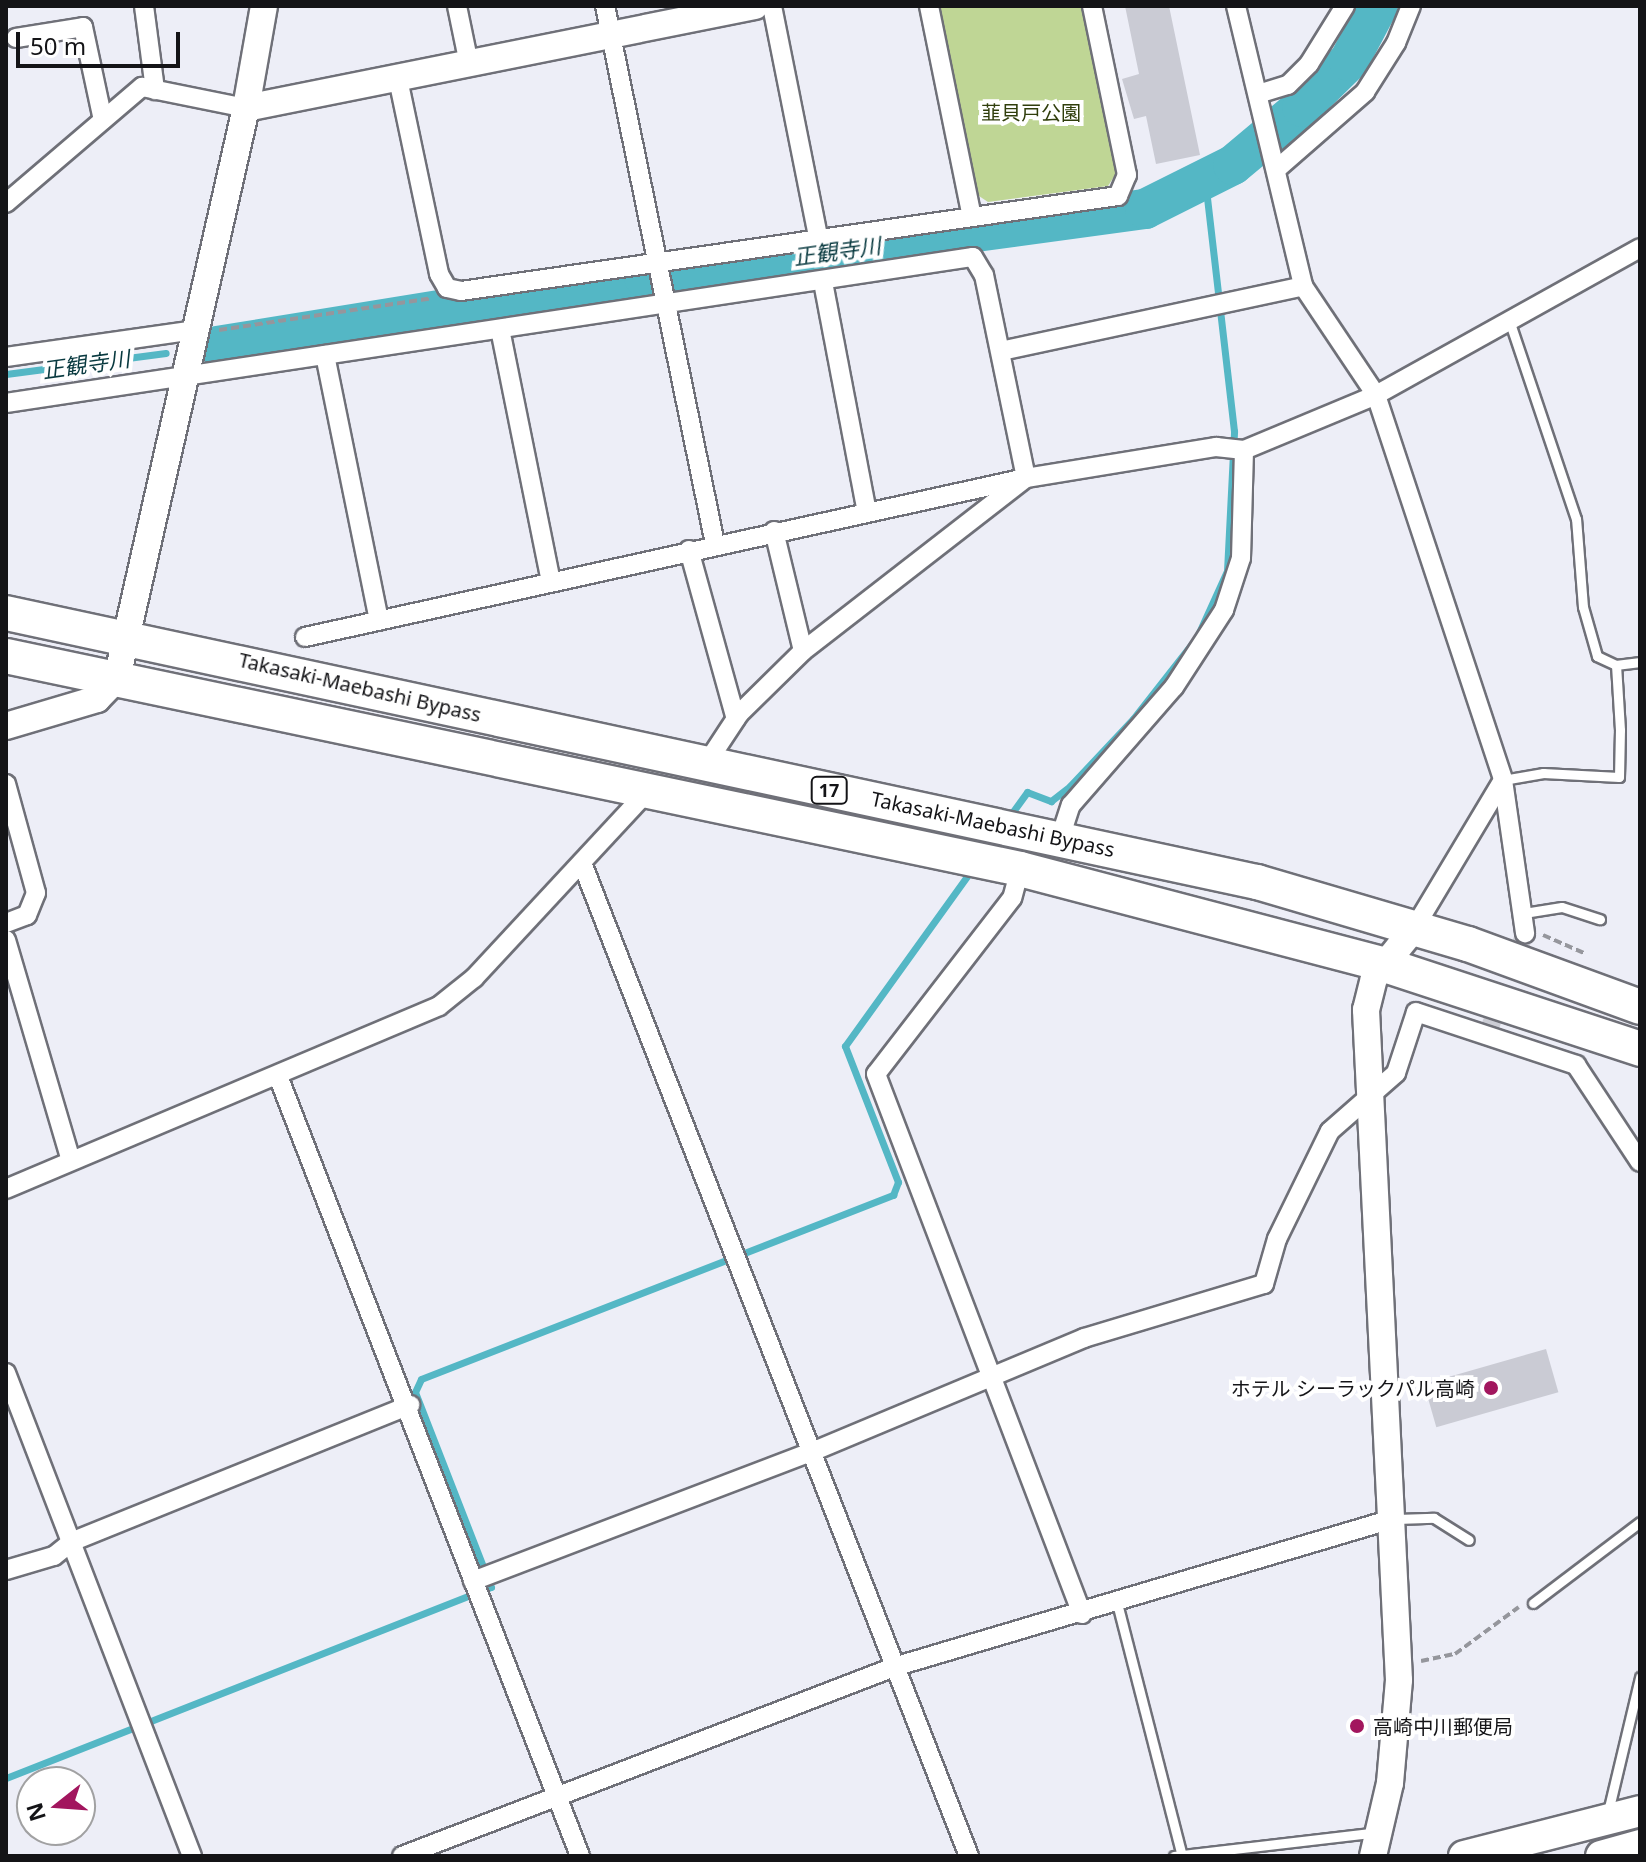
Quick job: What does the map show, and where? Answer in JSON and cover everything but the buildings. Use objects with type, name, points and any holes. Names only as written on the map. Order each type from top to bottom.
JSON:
[{"type":"highway","name":"Takasaki-Maebashi Bypass","points":[[6,613],[131,636],[1257,882],[1415,927],[1640,1007]]},
{"type":"highway","name":"Takasaki-Maebashi Bypass","points":[[6,656],[1020,869],[1382,964],[1640,1049]]},
{"type":"main road","points":[[1464,1856],[1622,1815]]},
{"type":"street","points":[[144,6],[155,90]]},
{"type":"street","points":[[6,726],[97,699],[117,678],[131,636],[246,108],[264,6]]},
{"type":"street","points":[[457,6],[469,64]]},
{"type":"street","points":[[605,6],[715,544]]},
{"type":"street","points":[[6,203],[142,87],[246,108],[755,6]]},
{"type":"street","points":[[772,6],[818,236]]},
{"type":"street","points":[[929,6],[971,213]]},
{"type":"street","points":[[398,79],[439,274],[447,288],[659,264],[971,213],[1118,196],[1127,187],[1092,6]]},
{"type":"street","points":[[1236,6],[1276,160],[1303,286],[1376,395],[1503,780],[1524,913],[1531,933]]},
{"type":"street","points":[[1261,103],[1288,85],[1309,64],[1345,6]]},
{"type":"street","points":[[1276,160],[1365,92],[1411,6]]},
{"type":"street","points":[[16,38],[83,27],[103,120]]},
{"type":"street","points":[[305,637],[715,544],[1026,478],[1218,447],[1243,450],[1376,395],[1640,248]]},
{"type":"street","points":[[6,403],[187,372],[325,355],[667,300],[823,282],[973,257],[984,275],[1026,478]]},
{"type":"street","points":[[823,282],[867,512]]},
{"type":"street","points":[[1001,351],[1303,286]]},
{"type":"street","points":[[500,329],[551,581]]},
{"type":"street","points":[[6,357],[196,330]]},
{"type":"street","points":[[325,355],[379,621]]},
{"type":"street","points":[[1060,838],[1071,805],[1174,687],[1224,610],[1241,558],[1243,450]]},
{"type":"street","points":[[706,764],[736,719],[803,651],[1026,478]]},
{"type":"street","points":[[774,531],[803,651]]},
{"type":"street","points":[[689,550],[736,719]]},
{"type":"street","points":[[1377,1844],[1399,1680],[1366,1010],[1382,964],[1415,927],[1503,780]]},
{"type":"street","points":[[6,784],[36,893],[27,915],[6,923]]},
{"type":"street","points":[[6,1189],[439,1006],[474,978],[649,790]]},
{"type":"street","points":[[582,863],[814,1451],[969,1856]]},
{"type":"street","points":[[1020,869],[1012,898],[876,1074],[1082,1614]]},
{"type":"street","points":[[6,940],[71,1161]]},
{"type":"street","points":[[473,1581],[814,1451],[1097,1333],[1264,1284],[1277,1239],[1330,1131],[1396,1073],[1416,1012],[1488,1032],[1576,1065],[1640,1162]]},
{"type":"street","points":[[278,1076],[410,1405],[473,1581],[580,1856]]},
{"type":"street","points":[[6,1373],[192,1856]]},
{"type":"street","points":[[6,1570],[54,1556],[71,1542],[410,1405]]},
{"type":"street","points":[[402,1856],[897,1666],[1082,1614],[1389,1520]]},
{"type":"lane","points":[[1510,323],[1576,519],[1590,634],[1597,656],[1616,665],[1640,662]]},
{"type":"lane","points":[[1503,780],[1543,773],[1619,777],[1616,665]]},
{"type":"lane","points":[[1524,913],[1562,907],[1600,919]]},
{"type":"lane","points":[[1389,1520],[1434,1518],[1469,1540]]},
{"type":"lane","points":[[1533,1603],[1640,1522]]},
{"type":"lane","points":[[1117,1603],[1179,1855],[1377,1844]]},
{"type":"lane","points":[[1622,1815],[1606,1803],[1640,1677]]},
{"type":"path","points":[[196,330],[434,298],[447,288]]},
{"type":"path","points":[[1531,933],[1584,953]]},
{"type":"path","points":[[1416,1662],[1455,1654],[1496,1619],[1533,1603]]},
{"type":"green space","name":"韮貝戸公園","points":[[937,6],[1081,6],[1117,172],[1108,186],[988,202],[976,194]]},
{"type":"waterway","name":"正観寺川","points":[[217,346],[644,277],[1145,209],[1233,165],[1302,107],[1349,61],[1378,6]]},
{"type":"waterway","points":[[1009,817],[1027,792],[1051,801],[1070,786],[1133,719],[1197,637],[1227,571],[1234,431],[1205,182]]},
{"type":"waterway","name":"正観寺川","points":[[6,374],[166,353]]},
{"type":"waterway","points":[[6,1778],[491,1587],[415,1392],[421,1379],[893,1195],[898,1182],[845,1046],[972,869]]},
{"type":"tunnel","points":[[1490,1027],[1525,933]]},
{"type":"place","name":"ホテル シーラックパル高崎","points":[[1491,1388]]},
{"type":"place","name":"高崎中川郵便局","points":[[1357,1726]]}]
